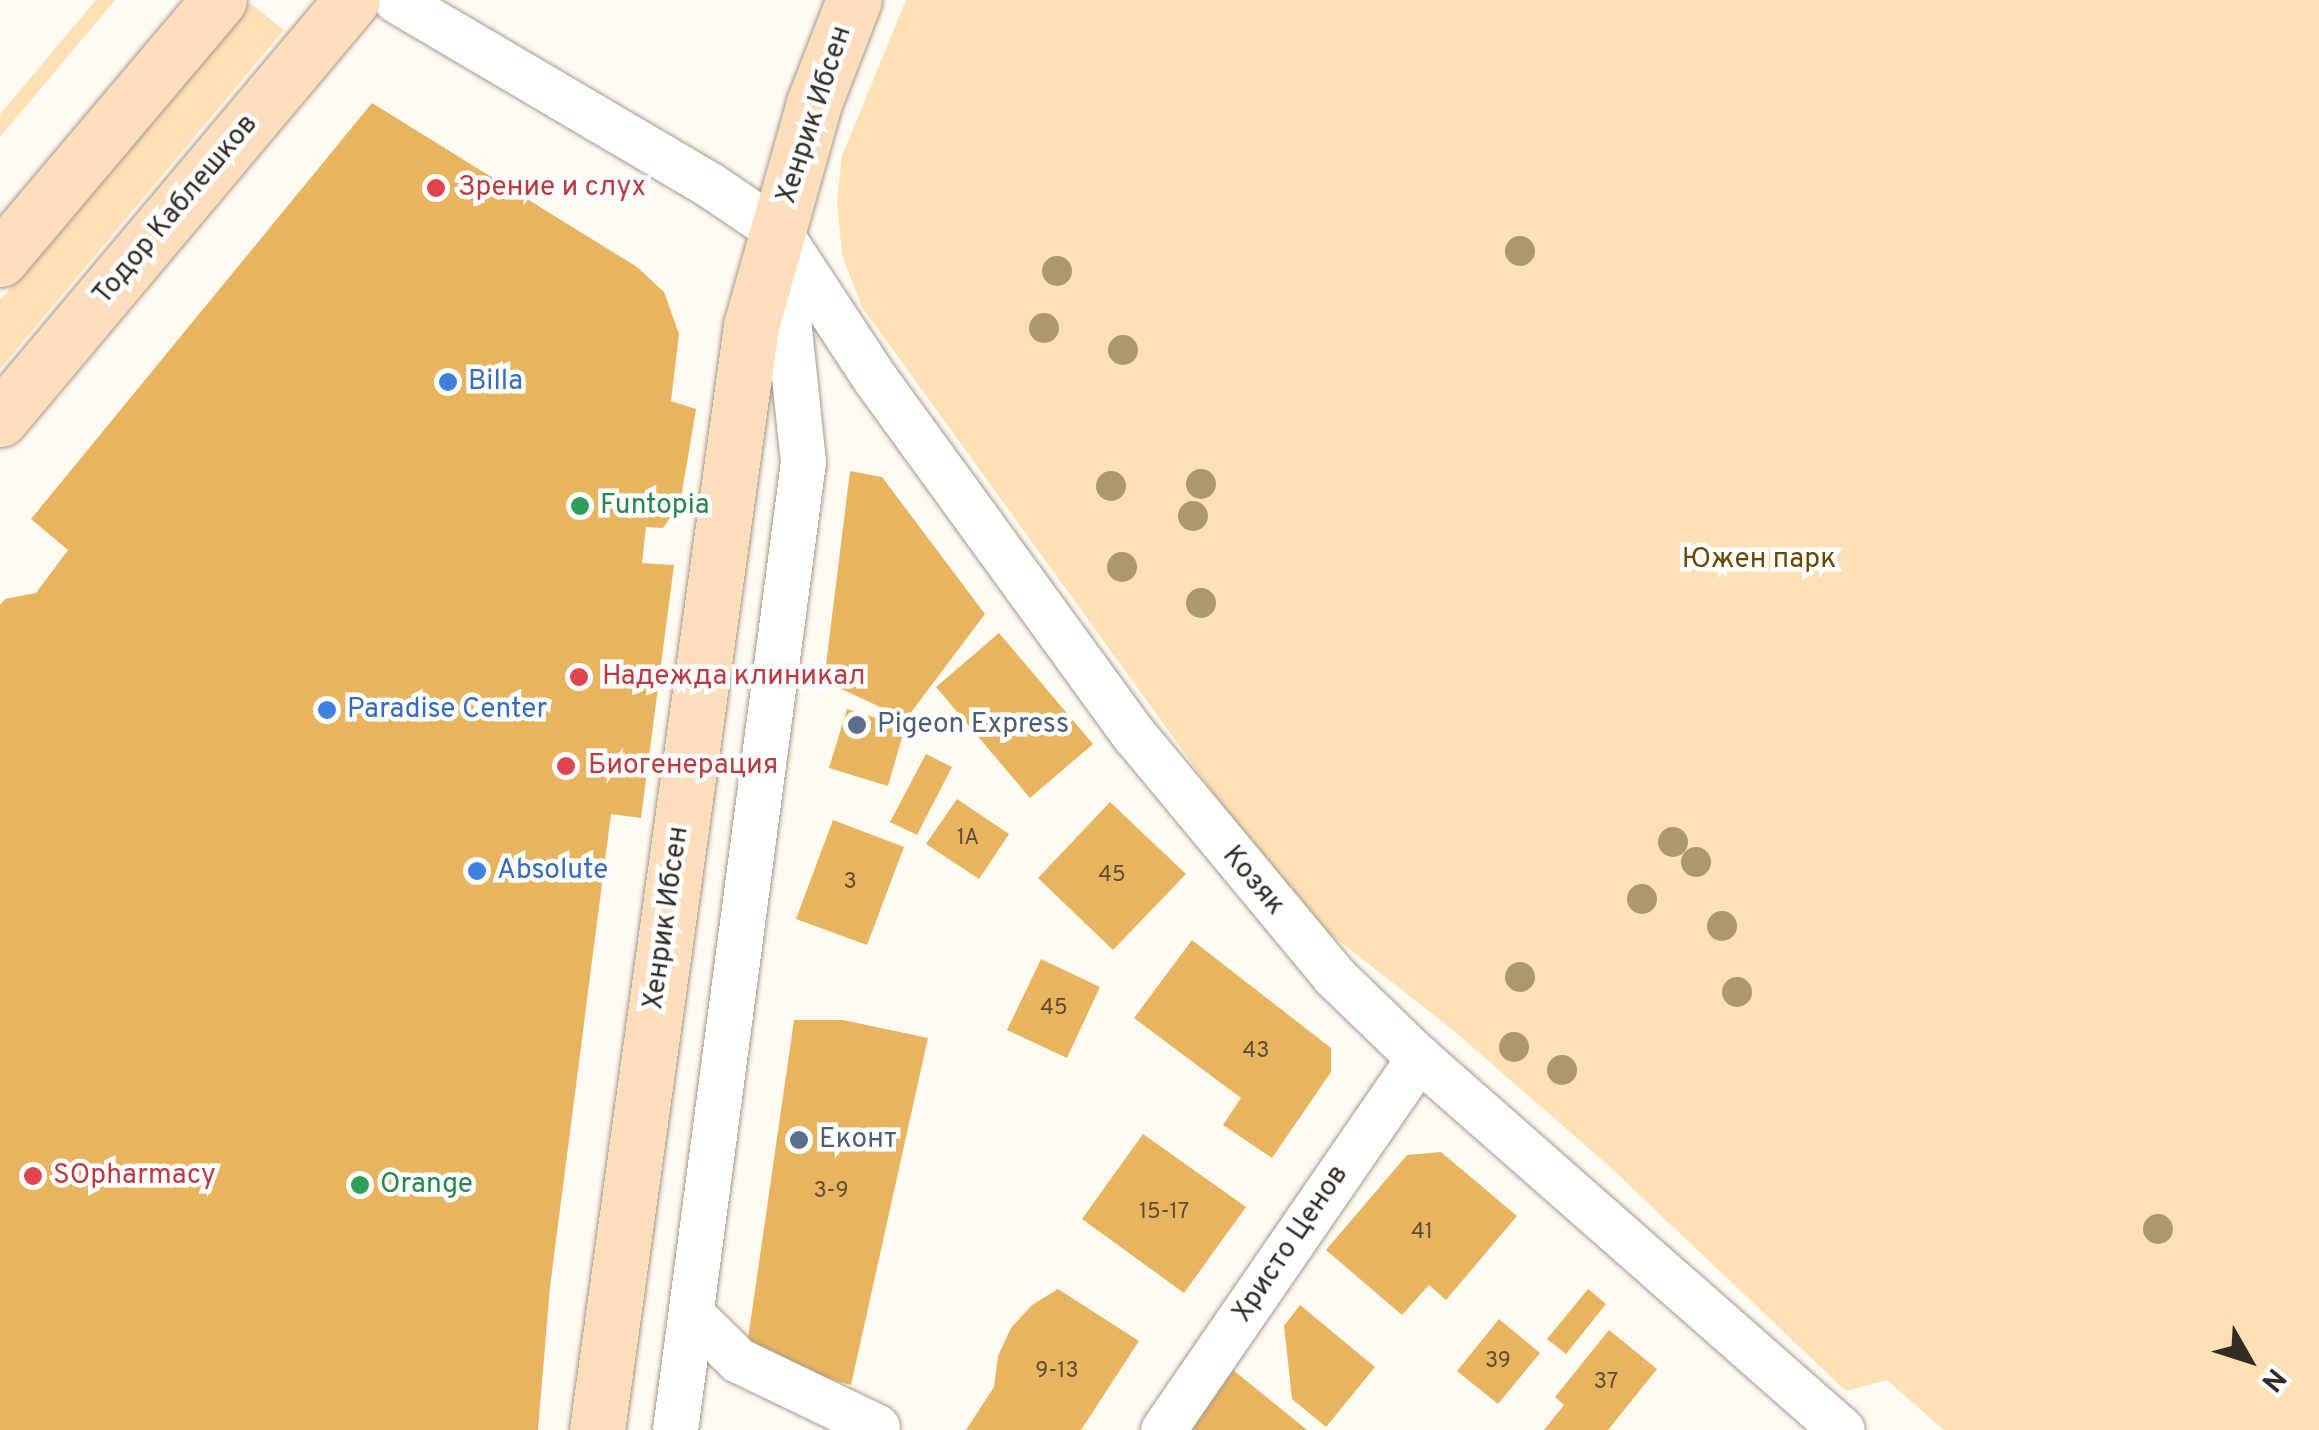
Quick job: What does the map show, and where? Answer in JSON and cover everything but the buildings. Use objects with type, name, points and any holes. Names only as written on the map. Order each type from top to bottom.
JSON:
[{"type":"main road","points":[[0,259],[218,0]]},
{"type":"main road","name":"Тодор Каблешков","points":[[0,419],[352,0]]},
{"type":"main road","name":"Хенрик Ибсен","points":[[597,1430],[751,326],[814,103],[854,0]]},
{"type":"street","points":[[396,0],[710,185],[778,231]]},
{"type":"street","name":"Козяк","points":[[778,231],[876,380],[1135,736],[1323,963],[1418,1058],[1842,1430]]},
{"type":"street","name":"Хенрик Ибсен","points":[[675,1430],[804,462],[778,231]]},
{"type":"street","name":"Христо Ценов","points":[[1164,1430],[1418,1058]]},
{"type":"street","points":[[691,1314],[738,1360],[877,1427]]},
{"type":"green space","points":[[96,0],[115,0],[0,137],[0,114]]},
{"type":"green space","name":"Южен парк","points":[[906,0],[2319,0],[2319,1430],[1944,1430],[1887,1380],[1846,1391],[1609,1166],[1453,1030],[1320,926],[1241,831],[862,307],[842,255],[837,201],[842,156]]},
{"type":"green space","points":[[250,3],[284,30],[0,369],[0,300]]},
{"type":"place","name":"Зрение и слух","points":[[436,188]]},
{"type":"place","name":"Billa","points":[[448,382]]},
{"type":"place","name":"Funtopia","points":[[580,506]]},
{"type":"place","name":"Надежда клиникал","points":[[579,677]]},
{"type":"place","name":"Paradise Center","points":[[327,710]]},
{"type":"place","name":"Pigeon Express","points":[[857,725]]},
{"type":"place","name":"Биогенерация","points":[[566,766]]},
{"type":"place","name":"Absolute","points":[[477,871]]},
{"type":"place","name":"Еконт","points":[[799,1140]]},
{"type":"place","name":"SOpharmacy","points":[[33,1176]]},
{"type":"place","name":"Orange","points":[[360,1185]]}]
